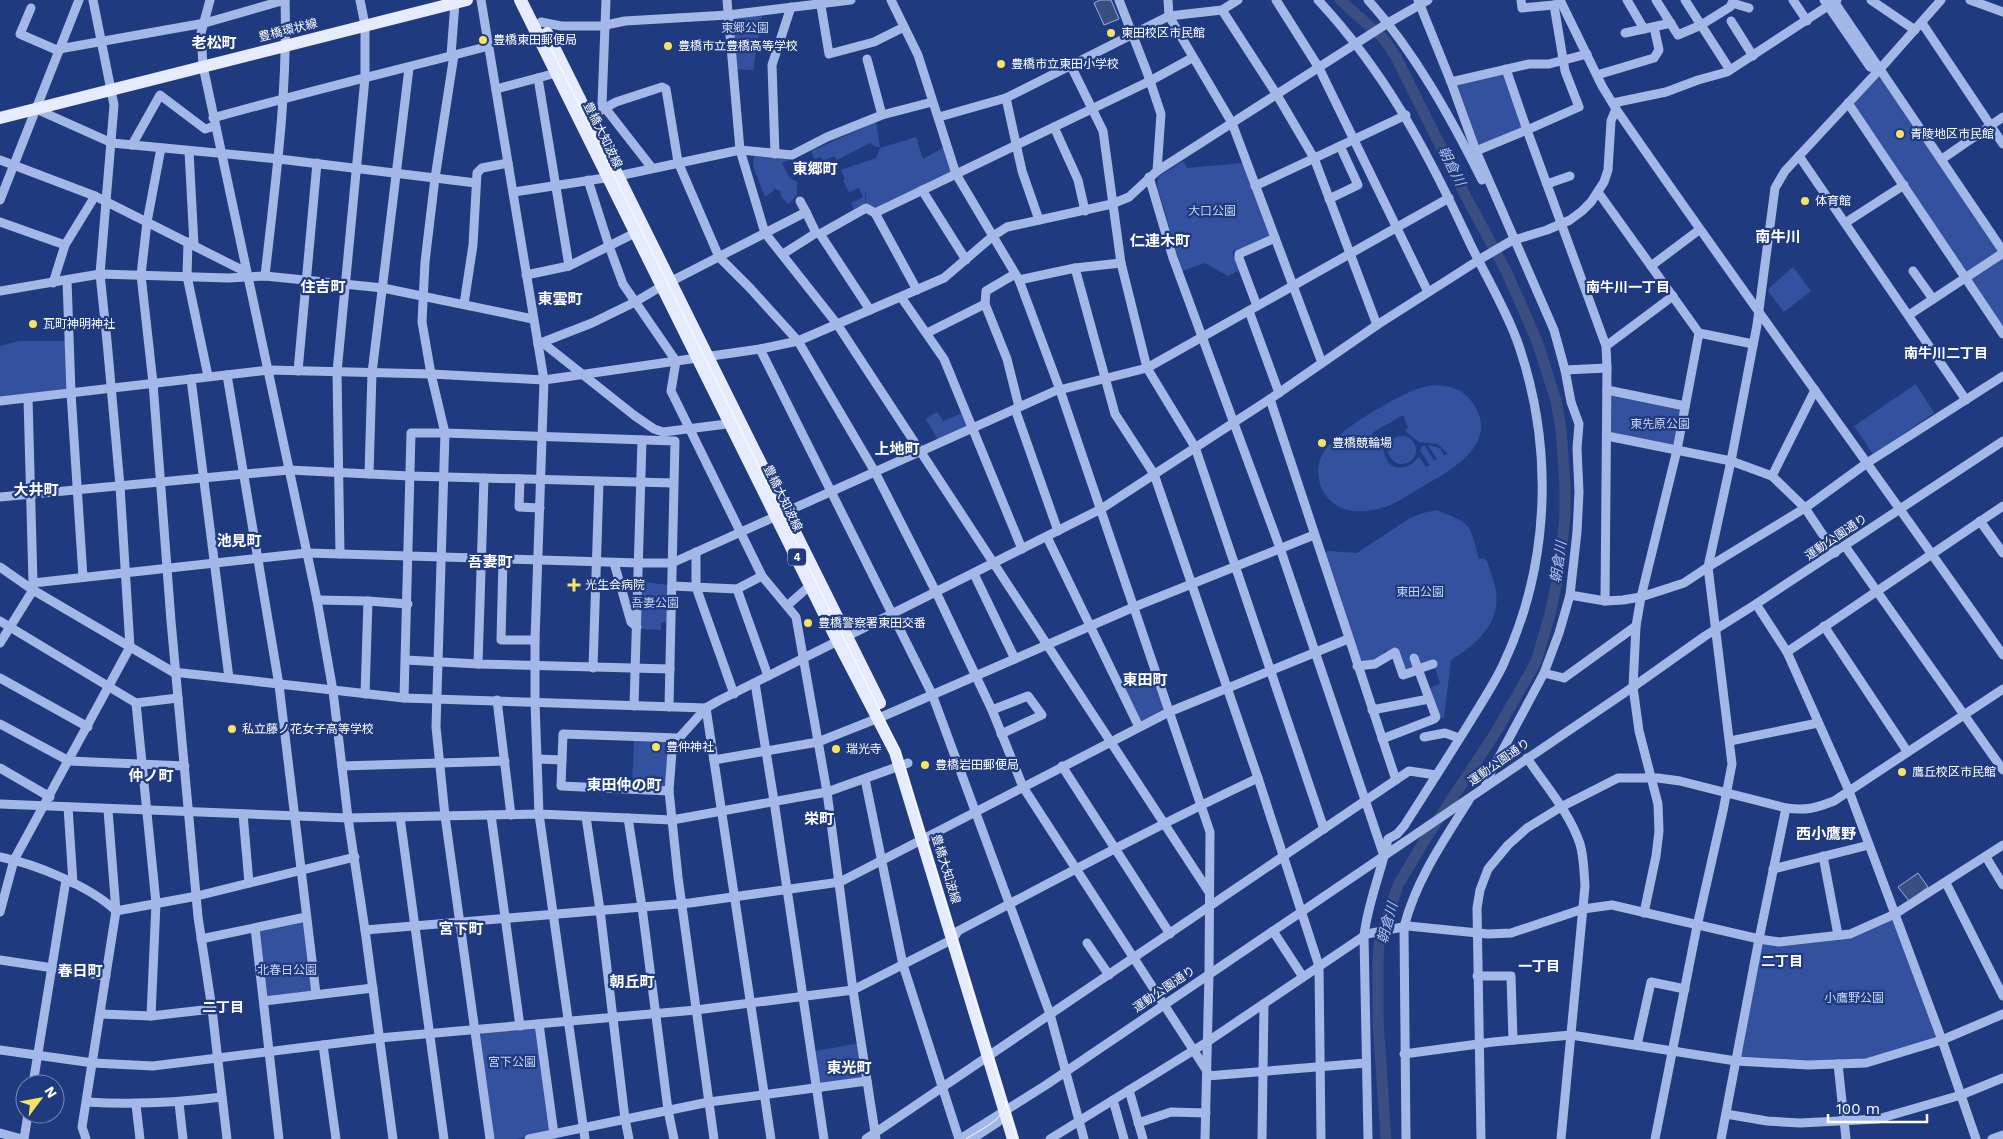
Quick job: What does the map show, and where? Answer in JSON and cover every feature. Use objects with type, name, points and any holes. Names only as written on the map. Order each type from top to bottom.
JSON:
[{"type":"main road","name":"豊橋大知波線","points":[[520,0],[561,72],[882,717],[904,765],[1008,1111],[1013,1139]]},
{"type":"main road","name":"豊橋大知波線","points":[[530,0],[561,72]]},
{"type":"main road","name":"豊橋環状線","points":[[0,118],[461,1]]},
{"type":"main road","name":"豊橋大知波線","points":[[1008,1111],[1021,1139]]},
{"type":"street","points":[[0,200],[79,0]]},
{"type":"street","points":[[0,912],[14,860],[130,647],[120,486],[100,274],[114,105],[93,0]]},
{"type":"street","points":[[210,0],[201,33],[203,66],[317,600],[333,691],[348,818],[355,857],[393,1139]]},
{"type":"street","points":[[31,8],[20,34],[59,49],[205,23],[285,0],[286,45],[279,159],[265,276]]},
{"type":"street","points":[[340,554],[337,372],[365,78],[365,25],[360,0]]},
{"type":"street","points":[[481,0],[514,192],[533,319],[541,344],[544,380],[536,640],[540,814],[585,1139]]},
{"type":"street","points":[[606,0],[602,104],[652,168]]},
{"type":"street","points":[[727,0],[740,150],[765,233],[837,324],[1209,892]]},
{"type":"street","points":[[541,22],[562,26],[606,25],[625,21],[728,15],[820,2],[851,0]]},
{"type":"street","points":[[891,0],[918,55],[956,174],[1017,277],[1060,390],[1210,832],[1206,1139]]},
{"type":"street","points":[[1119,0],[1161,114],[1157,171]]},
{"type":"street","points":[[1168,0],[1169,16],[1232,123],[1322,363]]},
{"type":"street","points":[[939,118],[1006,98],[1169,16],[1222,10],[1238,0]]},
{"type":"street","points":[[1276,0],[1320,68],[1428,292]]},
{"type":"street","points":[[1318,0],[1357,44],[1406,116],[1496,292],[1524,362],[1532,394],[1539,431],[1544,488],[1538,548],[1532,582],[1503,664],[1460,738],[1404,826],[1388,840],[1370,901],[1365,935],[1368,1139]]},
{"type":"street","points":[[1368,0],[1387,24],[1441,106],[1512,240],[1554,330],[1579,429],[1577,448],[1579,492],[1577,532],[1570,595],[1560,633],[1544,673],[1491,772],[1485,787]]},
{"type":"street","points":[[1521,0],[1522,8],[1558,2]]},
{"type":"street","points":[[1628,0],[1644,29]]},
{"type":"street","points":[[1656,0],[1678,35],[1701,25],[1730,7],[1732,3],[1749,8]]},
{"type":"street","points":[[1685,0],[1730,70]]},
{"type":"street","points":[[1793,0],[1807,21]]},
{"type":"street","points":[[1871,0],[1918,27],[2003,144]]},
{"type":"street","points":[[1655,1139],[1684,989],[1732,764],[1708,567],[1731,461],[1759,313],[1775,188],[1785,171],[1941,0]]},
{"type":"street","points":[[1970,0],[2003,12]]},
{"type":"street","points":[[461,1],[424,262],[422,322],[444,433],[445,476],[440,662],[436,727],[445,816],[490,1139]]},
{"type":"street","points":[[0,401],[269,370],[431,374],[544,380],[760,349],[798,341],[944,278],[993,236],[1007,227],[1085,211],[1112,204],[1129,197],[1157,171],[1422,1],[1476,151],[1512,240]]},
{"type":"street","points":[[820,2],[829,54],[874,42],[904,27]]},
{"type":"street","points":[[1558,2],[1614,106],[1700,230],[2003,655]]},
{"type":"street","points":[[1476,151],[1580,107],[1562,60],[1558,2]]},
{"type":"street","points":[[1614,106],[1666,92],[1730,70],[1807,21],[1831,2],[1880,69],[2003,252],[1909,315]]},
{"type":"street","points":[[775,154],[772,65],[791,7]]},
{"type":"street","points":[[1222,10],[1277,95],[1314,158],[1377,326]]},
{"type":"street","points":[[1732,21],[1753,56]]},
{"type":"street","points":[[1625,32],[1670,23]]},
{"type":"street","points":[[1597,75],[1654,58],[1659,50],[1654,27]]},
{"type":"street","points":[[154,79],[160,95],[204,129],[214,122],[282,99],[489,46]]},
{"type":"street","points":[[1451,82],[1506,69],[1586,54]]},
{"type":"street","points":[[875,213],[1150,81],[1192,58]]},
{"type":"street","points":[[867,59],[882,115]]},
{"type":"street","points":[[1071,66],[1103,131],[1121,263],[1146,368],[1195,447],[1324,829]]},
{"type":"street","points":[[369,474],[372,373],[409,68]]},
{"type":"street","points":[[1506,69],[1606,346],[1605,601]]},
{"type":"street","points":[[496,89],[561,72]]},
{"type":"street","points":[[538,78],[569,266]]},
{"type":"street","points":[[584,119],[604,108],[662,87],[666,89],[678,162],[719,256],[798,341],[875,472],[936,592],[992,710],[1023,787],[1194,1050],[1207,1074]]},
{"type":"street","points":[[132,145],[160,95]]},
{"type":"street","points":[[1006,98],[1018,144],[1022,171],[1039,220]]},
{"type":"street","points":[[514,192],[613,176],[740,150],[792,155],[827,137],[882,115],[932,102]]},
{"type":"street","points":[[1848,103],[2003,334]]},
{"type":"street","points":[[714,1139],[678,878],[669,791],[672,752],[679,738],[706,708],[1101,509],[1233,421],[1270,399],[1428,292],[1512,240],[1563,224],[1582,211],[1598,192],[1608,170],[1611,120],[1614,106]]},
{"type":"street","points":[[36,109],[112,143],[317,163],[476,183]]},
{"type":"street","points":[[1256,186],[1354,138],[1406,116]]},
{"type":"street","points":[[1942,160],[2003,117]]},
{"type":"street","points":[[1054,127],[1078,180],[1085,211]]},
{"type":"street","points":[[1329,199],[1358,185],[1340,146]]},
{"type":"street","points":[[161,148],[147,222],[141,275],[153,383],[178,698],[201,939],[212,1009],[227,1139]]},
{"type":"street","points":[[189,151],[191,243],[187,276],[208,376]]},
{"type":"street","points":[[1799,156],[1966,400]]},
{"type":"street","points":[[0,160],[107,201],[191,243],[247,274]]},
{"type":"street","points":[[298,371],[317,163]]},
{"type":"street","points":[[464,304],[473,245],[478,170],[508,163]]},
{"type":"street","points":[[1547,184],[1570,176]]},
{"type":"street","points":[[1149,177],[1173,258],[1280,548],[1384,856]]},
{"type":"street","points":[[588,180],[623,284],[676,361],[671,391],[691,428],[762,576],[788,605],[796,617],[827,792],[853,990],[876,1136]]},
{"type":"street","points":[[1844,223],[1904,184]]},
{"type":"street","points":[[922,190],[966,260]]},
{"type":"street","points":[[1598,192],[1699,333],[1753,344]]},
{"type":"street","points":[[53,283],[65,245],[95,196]]},
{"type":"street","points":[[33,586],[83,577],[167,570],[307,553],[614,563],[672,563],[1060,390],[1146,368],[1449,198]]},
{"type":"street","points":[[800,200],[818,233],[870,310]]},
{"type":"street","points":[[783,254],[866,208],[875,213],[917,290]]},
{"type":"street","points":[[541,344],[635,302],[719,256],[806,212]]},
{"type":"street","points":[[0,222],[65,245]]},
{"type":"street","points":[[1651,266],[1700,230]]},
{"type":"street","points":[[526,274],[569,266],[639,231]]},
{"type":"street","points":[[1258,306],[1239,254],[1275,238]]},
{"type":"street","points":[[1058,531],[1017,408],[1007,359],[985,304],[986,291],[1017,277],[1121,263]]},
{"type":"street","points":[[1075,268],[1115,414],[1154,474],[1258,778],[1319,966],[1321,1139]]},
{"type":"street","points":[[1913,271],[1933,299]]},
{"type":"street","points":[[0,291],[100,274],[187,276],[247,274],[383,288],[533,319]]},
{"type":"street","points":[[67,280],[71,393],[83,577]]},
{"type":"street","points":[[1606,346],[1672,296]]},
{"type":"street","points":[[901,297],[944,360],[1022,550]]},
{"type":"street","points":[[926,333],[985,304]]},
{"type":"street","points":[[1249,311],[1278,393]]},
{"type":"street","points":[[1644,913],[1656,856],[1659,831],[1658,804],[1639,731],[1633,688],[1636,626],[1641,598],[1678,450],[1699,333]]},
{"type":"street","points":[[541,344],[653,428],[663,432],[735,423]]},
{"type":"street","points":[[760,349],[932,694],[1050,1014],[1084,1139]]},
{"type":"street","points":[[1565,370],[1607,368]]},
{"type":"street","points":[[227,374],[279,685],[316,994]]},
{"type":"street","points":[[1570,595],[1605,601],[1641,598],[1684,583],[1805,508],[1867,463],[2003,376]]},
{"type":"street","points":[[191,379],[229,678]]},
{"type":"street","points":[[1607,390],[1685,406]]},
{"type":"street","points":[[1772,476],[1814,390]]},
{"type":"street","points":[[0,643],[33,586],[28,398]]},
{"type":"street","points":[[1270,399],[1396,780]]},
{"type":"street","points":[[634,706],[640,483],[643,440],[653,428]]},
{"type":"street","points":[[404,698],[408,604],[411,433],[444,433],[675,441],[669,707]]},
{"type":"street","points":[[1607,436],[1731,461],[1772,476],[1805,508],[1835,553]]},
{"type":"street","name":"運動公園通り","points":[[972,1139],[1065,1071],[1633,688],[1715,629],[1901,510],[2003,441]]},
{"type":"street","points":[[0,497],[289,470],[410,476],[673,483]]},
{"type":"street","points":[[478,664],[484,478]]},
{"type":"street","points":[[520,479],[519,507],[540,508]]},
{"type":"street","points":[[593,668],[599,482]]},
{"type":"street","points":[[1787,652],[2003,506]]},
{"type":"street","points":[[1980,521],[2003,553]]},
{"type":"street","points":[[714,760],[818,742],[882,717],[1134,607],[1314,535]]},
{"type":"street","points":[[1047,537],[1139,727]]},
{"type":"street","points":[[1845,546],[2003,770]]},
{"type":"street","points":[[696,552],[696,587],[734,694]]},
{"type":"street","points":[[503,559],[501,640],[536,640]]},
{"type":"street","points":[[614,563],[631,622],[637,626]]},
{"type":"street","points":[[0,567],[176,673],[404,698],[706,708]]},
{"type":"street","points":[[974,574],[1016,659]]},
{"type":"street","points":[[672,586],[737,589],[762,576]]},
{"type":"street","points":[[788,605],[814,582]]},
{"type":"street","points":[[737,589],[768,676]]},
{"type":"street","points":[[317,600],[408,604]]},
{"type":"street","points":[[366,694],[368,601]]},
{"type":"street","points":[[1756,604],[1787,652],[1849,791],[1942,1040],[1976,1139]]},
{"type":"street","points":[[0,622],[136,703],[178,698]]},
{"type":"street","points":[[1544,673],[1564,678],[1636,626]]},
{"type":"street","points":[[1824,626],[1907,751]]},
{"type":"street","points":[[365,930],[682,903],[840,882],[1169,712],[1348,639]]},
{"type":"street","points":[[1357,666],[1375,664],[1395,652],[1403,675],[1433,664]]},
{"type":"street","points":[[1382,739],[1436,717],[1414,658]]},
{"type":"street","points":[[406,660],[670,670]]},
{"type":"street","points":[[0,678],[88,726]]},
{"type":"street","points":[[755,683],[824,1139]]},
{"type":"street","points":[[1481,1139],[1477,908],[1480,890],[1488,869],[1508,845],[1527,828],[1561,807],[1618,778],[1651,778],[1680,781],[1802,811],[1819,807],[1849,791],[2003,689]]},
{"type":"street","points":[[992,710],[1028,696],[1042,715],[1001,734]]},
{"type":"street","points":[[1372,710],[1429,699]]},
{"type":"street","points":[[497,700],[511,815]]},
{"type":"street","points":[[136,703],[156,903],[151,1016]]},
{"type":"street","points":[[706,708],[771,1139]]},
{"type":"street","points":[[1730,741],[1818,723]]},
{"type":"street","points":[[0,724],[69,761],[185,766]]},
{"type":"street","points":[[1424,737],[1444,733],[1460,738]]},
{"type":"street","points":[[669,791],[561,786],[563,734],[679,738]]},
{"type":"street","points":[[1527,758],[1561,807],[1581,845],[1585,886],[1561,1139]]},
{"type":"street","points":[[538,759],[562,760]]},
{"type":"street","points":[[342,766],[505,761]]},
{"type":"street","points":[[0,804],[108,810],[348,818],[540,814],[672,820],[827,792],[904,765]]},
{"type":"street","points":[[1062,766],[1170,934]]},
{"type":"street","points":[[0,768],[50,797]]},
{"type":"street","points":[[866,1139],[876,1136],[942,1087],[1409,771],[1436,775]]},
{"type":"street","points":[[0,1050],[93,1063],[153,1066],[379,1038],[696,1010],[853,990],[903,965],[1008,904],[1165,823],[1258,778]]},
{"type":"street","points":[[865,779],[903,965],[960,1139]]},
{"type":"street","points":[[1406,1139],[1402,927],[1410,905],[1433,858],[1470,797]]},
{"type":"street","points":[[34,1074],[69,882],[68,807]]},
{"type":"street","points":[[1721,1139],[1786,808]]},
{"type":"street","points":[[86,1139],[82,1127],[116,911],[108,810]]},
{"type":"street","points":[[243,814],[249,884]]},
{"type":"street","points":[[492,815],[520,1026]]},
{"type":"street","points":[[400,817],[444,1139]]},
{"type":"street","points":[[586,817],[600,910],[612,1018],[629,1139]]},
{"type":"street","points":[[628,818],[642,906],[668,1110],[674,1139]]},
{"type":"street","points":[[1773,869],[1869,845]]},
{"type":"street","points":[[1050,1139],[1207,1042],[1365,935],[1402,927],[1511,934],[1583,909],[1612,905],[1759,940],[1779,942],[1850,934],[1895,914],[2003,845]]},
{"type":"street","points":[[1823,856],[1838,935]]},
{"type":"street","points":[[1986,856],[2003,885]]},
{"type":"street","points":[[116,911],[197,896],[355,857]]},
{"type":"street","points":[[0,858],[14,860],[69,882],[103,898],[116,911]]},
{"type":"street","points":[[1946,883],[2003,996]]},
{"type":"street","points":[[201,939],[306,917]]},
{"type":"street","points":[[255,928],[279,1139]]},
{"type":"street","points":[[1272,931],[1303,977]]},
{"type":"street","points":[[1087,943],[1109,975]]},
{"type":"street","points":[[0,960],[106,976]]},
{"type":"street","points":[[1477,976],[1511,976],[1512,1040]]},
{"type":"street","points":[[1637,1046],[1651,982],[1684,989]]},
{"type":"street","points":[[264,1001],[373,988]]},
{"type":"street","points":[[1262,1139],[1264,1004]]},
{"type":"street","points":[[101,1014],[151,1016],[212,1009]]},
{"type":"street","points":[[1404,1054],[1512,1040],[1571,1035],[1736,1061],[1808,1065],[1866,1063],[1942,1040],[2003,1014]]},
{"type":"street","points":[[538,1024],[554,1134]]},
{"type":"street","points":[[323,1045],[336,1139]]},
{"type":"street","points":[[1207,1074],[1264,1072],[1366,1063]]},
{"type":"street","points":[[1838,1064],[1846,1139]]},
{"type":"street","points":[[1726,1114],[1775,1122],[1800,1123],[1878,1119],[1961,1095],[2003,1078]]},
{"type":"street","points":[[534,1139],[709,1102],[867,1081]]},
{"type":"street","points":[[1129,1090],[1143,1139]]},
{"type":"street","points":[[87,1102],[136,1105],[179,1103],[222,1097]]},
{"type":"street","points":[[1113,1100],[1124,1139]]},
{"type":"street","points":[[179,1103],[183,1139]]},
{"type":"street","points":[[136,1105],[140,1139]]},
{"type":"street","name":"運動公園通り","points":[[960,1139],[1008,1111]]},
{"type":"street","points":[[1138,1122],[1171,1112],[1206,1113]]},
{"type":"street","points":[[0,1133],[23,1139],[26,1124]]},
{"type":"street","points":[[1992,1139],[2003,1135]]},
{"type":"green space","name":"東郷公園","points":[[763,10],[753,70],[732,69],[728,15]]},
{"type":"green space","points":[[1880,69],[2003,251],[2003,334],[1848,103]]},
{"type":"green space","points":[[1504,72],[1524,128],[1477,147],[1455,85]]},
{"type":"green space","points":[[876,122],[880,147],[870,143],[837,160],[834,156],[823,161],[821,157],[814,159],[811,151]]},
{"type":"green space","points":[[916,137],[923,159],[944,147],[951,171],[949,174],[874,210],[866,204],[866,186],[865,203],[854,209],[851,203],[863,197],[859,188],[849,192],[843,180],[845,179],[841,170],[876,158],[880,148]]},
{"type":"green space","points":[[754,155],[793,158],[782,163],[790,178],[797,182],[797,195],[789,204],[781,197],[780,191],[775,189],[765,197],[753,166]]},
{"type":"green space","name":"大口公園","points":[[1183,161],[1187,168],[1243,163],[1270,236],[1232,252],[1240,270],[1228,276],[1205,263],[1182,271],[1157,185],[1158,177]]},
{"type":"green space","points":[[1793,267],[1811,291],[1784,312],[1768,291]]},
{"type":"green space","points":[[19,341],[66,341],[67,390],[0,398],[0,346]]},
{"type":"green space","points":[[1916,384],[1934,413],[1873,454],[1854,426]]},
{"type":"green space","points":[[1436,385],[1447,386],[1462,392],[1474,405],[1480,419],[1480,433],[1476,445],[1467,456],[1444,474],[1391,505],[1379,509],[1354,511],[1342,508],[1331,502],[1321,488],[1318,477],[1320,460],[1328,446],[1349,428],[1375,410],[1413,391]],"holes":[[[1403,415],[1408,428],[1405,430],[1406,432],[1419,442],[1438,444],[1448,454],[1444,456],[1440,448],[1428,445],[1437,459],[1434,461],[1425,446],[1422,446],[1420,451],[1430,465],[1426,467],[1419,457],[1416,461],[1402,468],[1393,466],[1386,458],[1380,438],[1376,440],[1372,433]]]},
{"type":"green space","name":"東先原公園","points":[[1607,390],[1685,406],[1677,450],[1607,436]]},
{"type":"green space","points":[[937,412],[943,421],[962,413],[968,427],[938,440],[926,419]]},
{"type":"green space","points":[[1402,436],[1412,440],[1416,450],[1412,460],[1402,464],[1392,460],[1388,450],[1392,440]]},
{"type":"green space","name":"東田公園","points":[[1437,510],[1463,522],[1471,531],[1479,559],[1483,558],[1487,561],[1496,591],[1494,614],[1490,623],[1469,648],[1451,660],[1444,718],[1438,715],[1428,689],[1440,683],[1433,662],[1414,666],[1405,672],[1399,657],[1385,650],[1384,654],[1375,662],[1363,661],[1357,656],[1325,552],[1357,553],[1410,518]]},
{"type":"green space","name":"吾妻公園","points":[[641,582],[669,585],[668,622],[661,622],[661,630],[640,629]]},
{"type":"green space","points":[[1152,674],[1164,710],[1141,721],[1137,720],[1122,688]]},
{"type":"green space","points":[[634,740],[666,740],[669,744],[665,787],[632,786]]},
{"type":"green space","name":"小鷹野公園","points":[[1895,914],[1942,1040],[1866,1063],[1736,1061],[1759,939],[1850,934]]},
{"type":"green space","name":"北春日公園","points":[[304,922],[312,992],[267,998],[258,932],[260,929]]},
{"type":"green space","name":"宮下公園","points":[[535,1028],[551,1130],[516,1139],[493,1139],[479,1035],[481,1033]]},
{"type":"green space","points":[[860,1043],[863,1077],[822,1083],[819,1081],[815,1051]]},
{"type":"shaded area","points":[[1100,0],[1111,0],[1119,19],[1104,25],[1094,3]]},
{"type":"shaded area","points":[[1918,873],[1928,887],[1909,901],[1898,887]]},
{"type":"waterway","name":"朝倉川","points":[[1340,0],[1384,39],[1396,57],[1464,193],[1507,273],[1537,341],[1556,401],[1561,429],[1565,486],[1565,515],[1559,572],[1550,614],[1536,662],[1496,732],[1426,838],[1398,885],[1379,944],[1378,1021],[1386,1139]]},
{"type":"tram line","points":[[527,0],[899,749],[1017,1139]]},
{"type":"tram line","points":[[966,1139],[996,1119],[1005,1108],[1006,1102]]},
{"type":"place","name":"東田校区市民館","points":[[1111,33]]},
{"type":"place","name":"豊橋東田郵便局","points":[[483,40]]},
{"type":"place","name":"豊橋市立豊橋高等学校","points":[[668,46]]},
{"type":"place","name":"豊橋市立東田小学校","points":[[1001,64]]},
{"type":"place","name":"青陵地区市民館","points":[[1900,134]]},
{"type":"place","name":"体育館","points":[[1805,201]]},
{"type":"place","name":"瓦町神明神社","points":[[33,324]]},
{"type":"place","name":"豊橋競輪場","points":[[1322,443]]},
{"type":"place","name":"光生会病院","points":[[574,585]]},
{"type":"place","name":"豊橋警察署東田交番","points":[[808,623]]},
{"type":"place","name":"私立藤ノ花女子高等学校","points":[[232,729]]},
{"type":"place","name":"豊仲神社","points":[[656,747]]},
{"type":"place","name":"瑞光寺","points":[[836,749]]},
{"type":"place","name":"豊橋岩田郵便局","points":[[925,765]]},
{"type":"place","name":"鷹丘校区市民館","points":[[1902,772]]},
{"type":"district","name":"老松町","points":[[214,43]]},
{"type":"district","name":"東郷町","points":[[815,169]]},
{"type":"district","name":"南牛川","points":[[1778,237]]},
{"type":"district","name":"仁連木町","points":[[1160,241]]},
{"type":"district","name":"住吉町","points":[[323,287]]},
{"type":"district","name":"南牛川一丁目","points":[[1628,287]]},
{"type":"district","name":"東雲町","points":[[560,299]]},
{"type":"district","name":"南牛川二丁目","points":[[1946,353]]},
{"type":"district","name":"上地町","points":[[897,449]]},
{"type":"district","name":"大井町","points":[[36,490]]},
{"type":"district","name":"池見町","points":[[239,541]]},
{"type":"district","name":"吾妻町","points":[[490,562]]},
{"type":"district","name":"東田町","points":[[1145,680]]},
{"type":"district","name":"仲ノ町","points":[[151,776]]},
{"type":"district","name":"東田仲の町","points":[[624,785]]},
{"type":"district","name":"栄町","points":[[819,819]]},
{"type":"district","name":"西小鷹野","points":[[1826,834]]},
{"type":"district","name":"宮下町","points":[[461,929]]},
{"type":"district","name":"二丁目","points":[[1782,961]]},
{"type":"district","name":"一丁目","points":[[1539,966]]},
{"type":"district","name":"春日町","points":[[80,971]]},
{"type":"district","name":"朝丘町","points":[[632,982]]},
{"type":"district","name":"二丁目","points":[[223,1007]]},
{"type":"district","name":"東光町","points":[[849,1068]]}]
